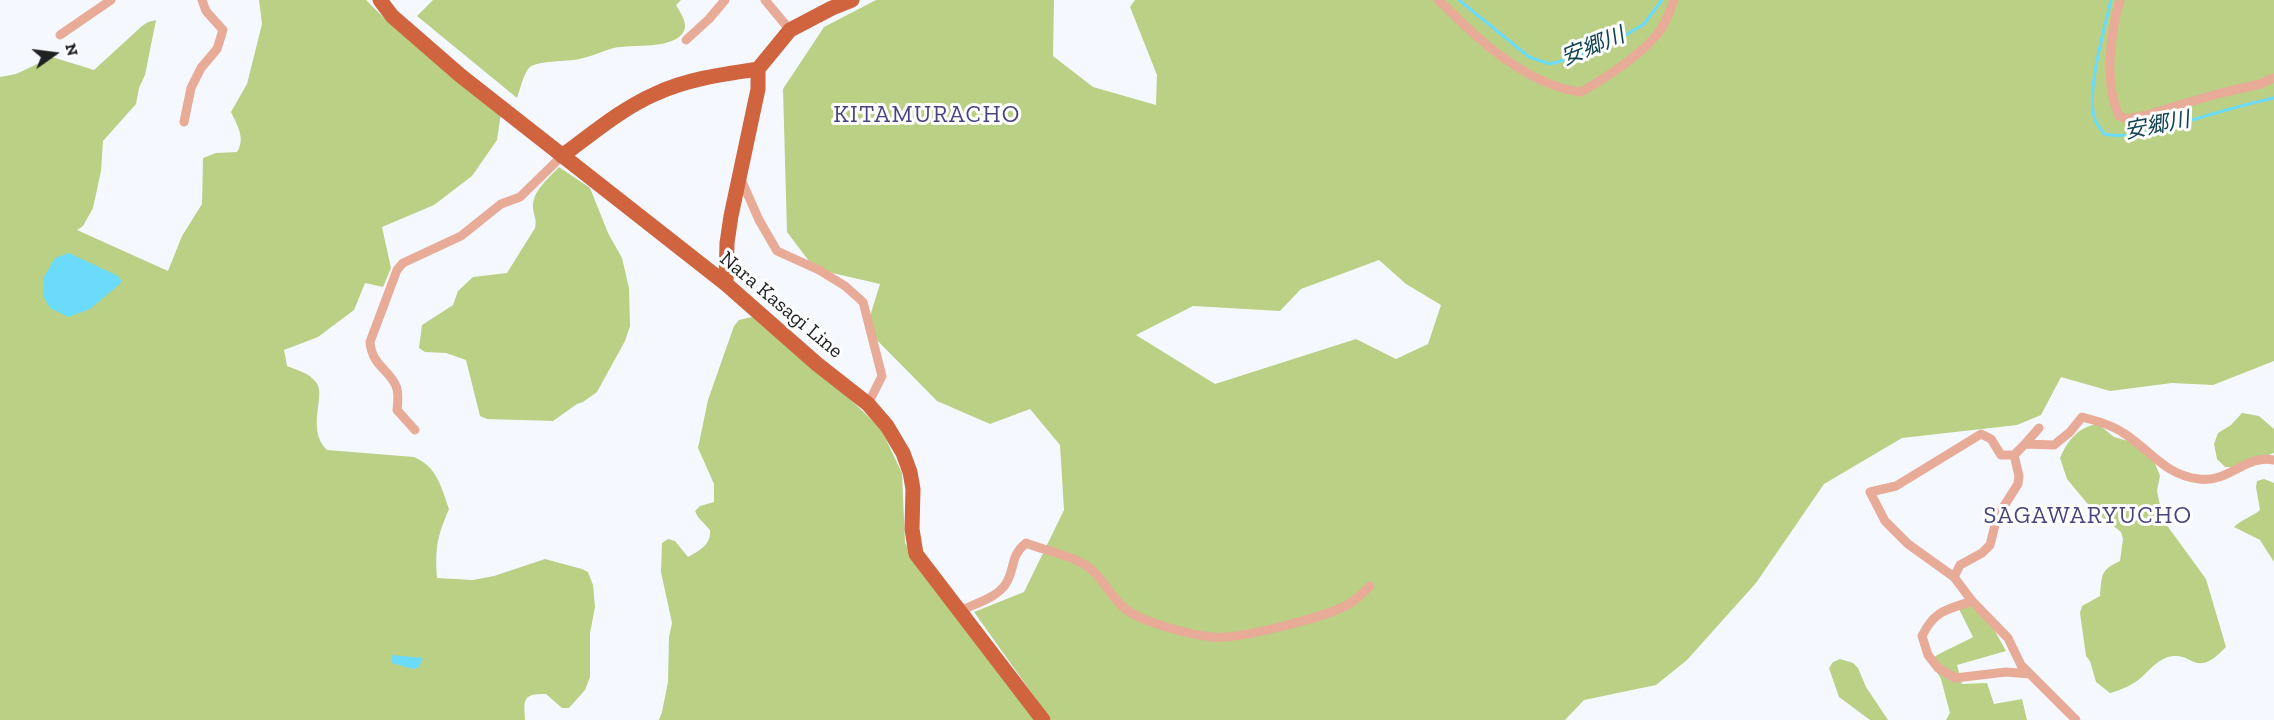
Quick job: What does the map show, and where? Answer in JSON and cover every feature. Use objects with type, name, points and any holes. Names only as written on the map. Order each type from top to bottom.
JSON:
[{"type":"main road","name":"Nara Kasagi Line","points":[[380,0],[400,24],[461,76],[726,284],[817,364],[868,404],[887,426],[903,453],[910,472],[913,489],[912,529],[916,554],[1044,720]]},
{"type":"main road","points":[[726,284],[727,243],[758,89],[758,69],[790,30],[852,0]]},
{"type":"main road","points":[[562,156],[622,112],[654,94],[711,76],[758,69]]},
{"type":"street","points":[[60,35],[111,0]]},
{"type":"street","points":[[184,122],[191,88],[201,68],[217,49],[223,30],[206,11],[202,0]]},
{"type":"street","points":[[686,40],[710,19],[725,0]]},
{"type":"street","points":[[765,0],[790,30]]},
{"type":"street","points":[[1438,0],[1473,34],[1528,74],[1567,90],[1581,92],[1627,62],[1654,38],[1674,0]]},
{"type":"street","points":[[2120,0],[2113,24],[2111,47],[2113,104],[2119,116],[2128,119],[2146,115],[2274,78]]},
{"type":"street","points":[[415,430],[397,410],[398,393],[395,384],[371,352],[370,342],[396,270],[403,263],[461,236],[501,204],[520,198],[562,156]]},
{"type":"street","points":[[739,175],[759,220],[777,251],[819,270],[845,286],[863,302],[882,376],[868,404]]},
{"type":"street","points":[[2025,444],[2054,446],[2082,417],[2103,422],[2125,433],[2170,471],[2199,479],[2217,480],[2254,461],[2274,460]]},
{"type":"street","points":[[2039,428],[2014,455],[2001,455],[1991,439],[1981,434],[1896,486],[1870,492],[1885,521],[1908,544],[1954,578],[1972,601],[2008,638],[2021,665],[2076,720]]},
{"type":"street","points":[[1954,578],[1960,564],[1990,545],[1997,517],[2018,484],[2019,476],[2014,455]]},
{"type":"street","points":[[960,611],[1000,591],[1006,583],[1016,552],[1026,543],[1082,562],[1096,574],[1111,596],[1131,614],[1157,624],[1213,637],[1237,635],[1325,614],[1347,605],[1370,586]]},
{"type":"street","points":[[1972,601],[1945,610],[1930,620],[1922,636],[1928,655],[1938,668],[1954,678],[2006,672],[2030,674]]},
{"type":"green space","points":[[259,0],[366,0],[385,19],[501,113],[497,140],[472,176],[434,205],[382,227],[391,268],[383,287],[365,283],[354,310],[318,337],[284,350],[287,366],[310,376],[319,388],[318,432],[327,450],[414,457],[422,461],[433,472],[449,509],[438,543],[437,578],[473,580],[494,576],[545,559],[588,572],[593,585],[595,607],[590,633],[590,677],[585,690],[569,708],[562,708],[546,694],[532,695],[526,699],[525,720],[0,720],[0,77],[16,74],[52,57],[94,70],[142,26],[156,20],[145,75],[139,88],[136,104],[103,141],[101,171],[93,208],[83,226],[77,230],[168,271],[182,236],[202,204],[203,158],[216,153],[237,152],[240,147],[240,132],[231,112],[247,84],[262,24]]},
{"type":"green space","points":[[433,0],[681,0],[676,5],[685,28],[679,37],[662,44],[614,48],[574,60],[533,65],[525,75],[517,98],[417,16]]},
{"type":"green space","points":[[876,0],[1054,0],[1053,56],[1093,87],[1156,105],[1157,75],[1130,7],[1135,0],[2274,0],[2274,361],[2213,385],[2172,383],[2110,391],[2061,377],[2041,415],[2017,425],[1902,438],[1824,484],[1756,583],[1687,660],[1656,685],[1584,700],[1565,720],[1051,720],[974,612],[1024,592],[1064,510],[1060,445],[1030,409],[990,424],[937,401],[866,329],[880,284],[815,269],[787,232],[783,89],[824,27]],"holes":[[[1379,260],[1406,284],[1441,305],[1428,344],[1396,359],[1356,339],[1215,384],[1136,335],[1193,306],[1280,311],[1301,289]]]},
{"type":"green space","points":[[559,167],[590,188],[608,233],[622,258],[629,288],[630,326],[625,341],[597,392],[583,402],[553,421],[487,419],[480,416],[466,360],[446,353],[425,352],[419,348],[422,325],[453,305],[458,291],[473,277],[507,273],[535,228],[533,202],[535,196]]},
{"type":"green space","points":[[752,317],[847,396],[881,429],[902,473],[905,543],[963,623],[1039,720],[659,720],[668,682],[669,637],[672,623],[661,572],[662,543],[668,539],[675,541],[688,557],[709,540],[710,530],[695,511],[700,506],[714,502],[714,484],[698,448],[708,400],[734,326],[739,320]]},
{"type":"green space","points":[[2242,413],[2259,416],[2274,429],[2274,453],[2235,467],[2225,467],[2217,459],[2214,444],[2218,433],[2231,425]]},
{"type":"green space","points":[[2098,424],[2114,437],[2135,443],[2152,456],[2160,476],[2157,491],[2163,520],[2206,579],[2226,647],[2207,662],[2195,662],[2177,656],[2168,657],[2134,683],[2110,693],[2096,682],[2090,661],[2086,656],[2080,613],[2082,606],[2100,596],[2105,570],[2120,561],[2123,539],[2121,532],[2091,508],[2067,479],[2060,458],[2074,435]]},
{"type":"green space","points":[[2264,479],[2274,483],[2274,562],[2260,540],[2234,527],[2260,510],[2256,487],[2257,481]]},
{"type":"green space","points":[[1970,605],[1990,622],[2006,651],[1957,665],[1962,684],[1987,683],[1994,704],[2022,699],[2027,720],[1946,720],[1950,713],[1941,679],[1930,660],[1973,637],[1959,609]]},
{"type":"green space","points":[[1840,659],[1853,663],[1858,668],[1866,687],[1888,720],[1870,720],[1839,697],[1829,668],[1833,662]]},
{"type":"water","points":[[69,253],[118,276],[122,282],[90,309],[68,317],[50,308],[43,296],[44,277],[55,258]]},
{"type":"water","points":[[392,655],[423,658],[419,667],[413,669],[392,663]]},
{"type":"waterway","name":"安郷川","points":[[1459,0],[1529,57],[1550,64],[1575,57],[1624,36],[1644,24],[1662,0]]},
{"type":"waterway","name":"安郷川","points":[[2111,0],[2097,62],[2092,97],[2096,122],[2104,134],[2126,135],[2148,132],[2274,98]]},
{"type":"district","name":"KITAMURACHO","points":[[927,115]]},
{"type":"district","name":"SAGAWARYUCHO","points":[[2088,516]]}]
